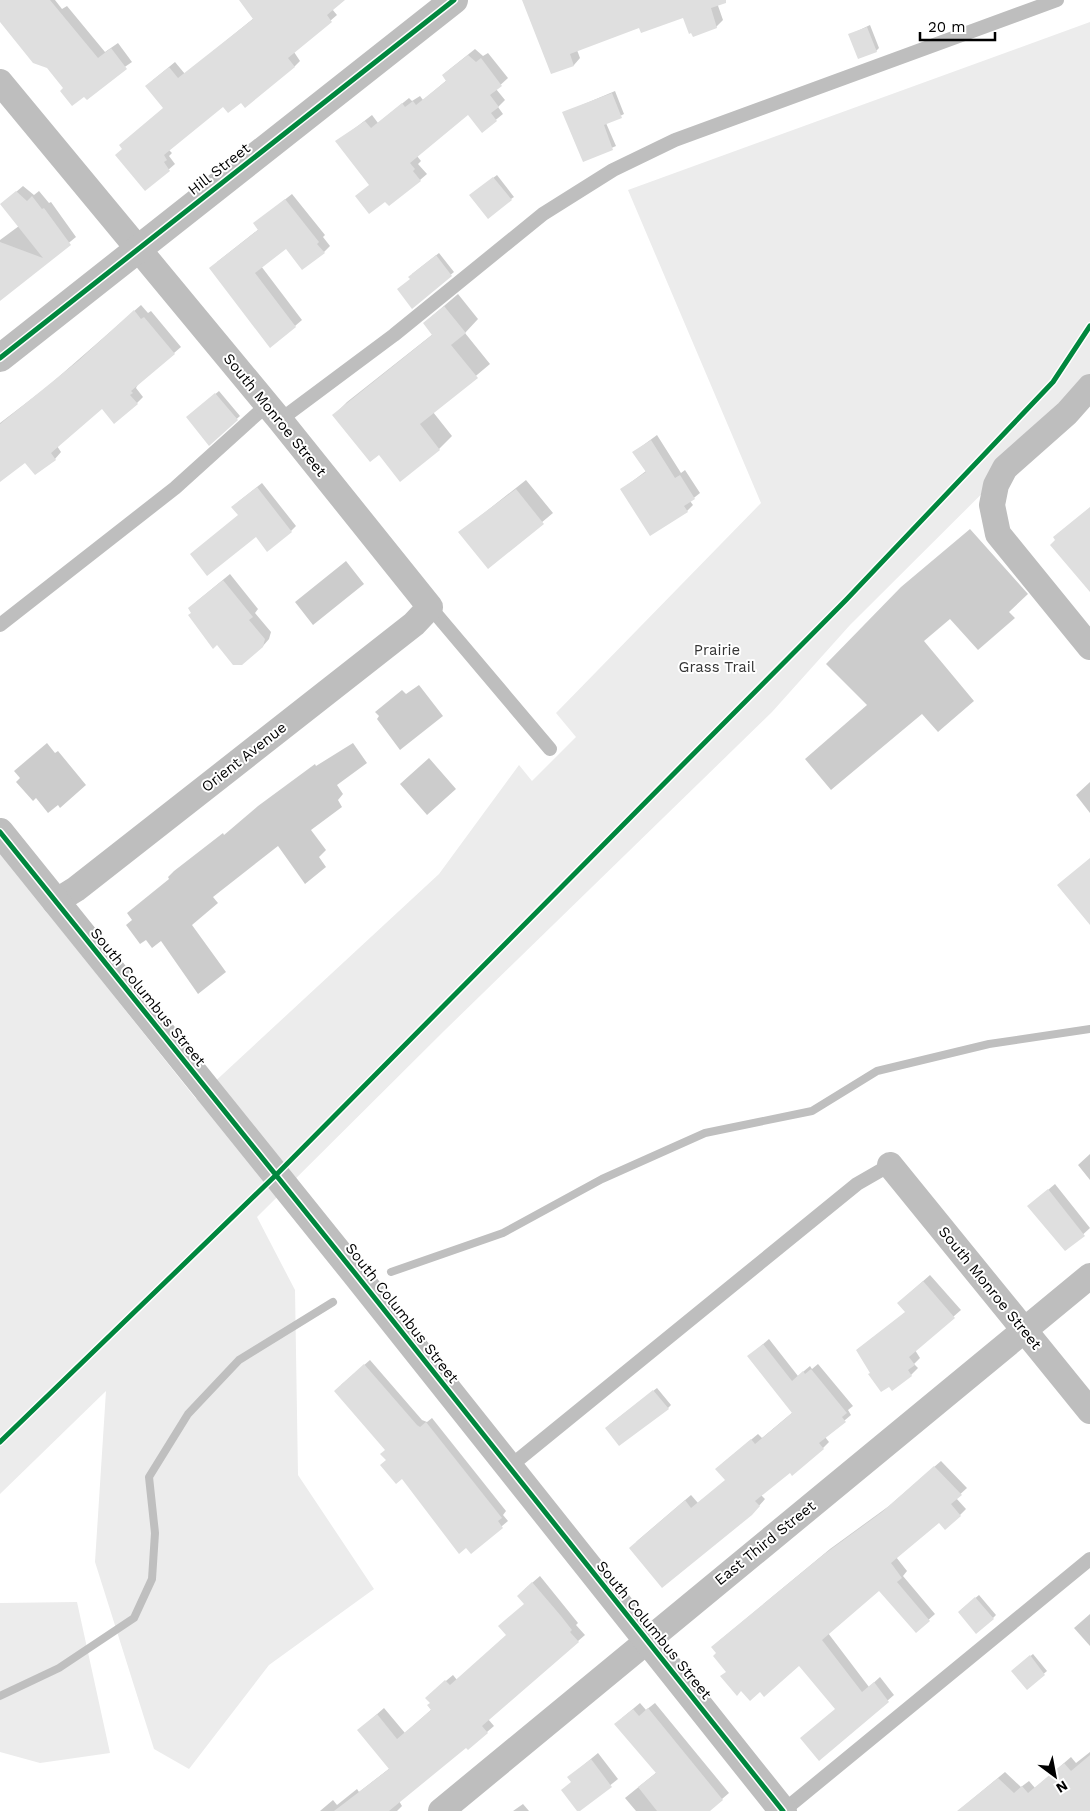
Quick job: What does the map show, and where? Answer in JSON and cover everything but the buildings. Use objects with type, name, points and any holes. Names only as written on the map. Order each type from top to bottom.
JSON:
[{"type":"street","name":"Hill Street","points":[[0,358],[454,0]]},
{"type":"street","name":"South Monroe Street","points":[[0,82],[274,412],[430,607]]},
{"type":"street","points":[[1090,387],[1067,413],[1004,468],[996,485],[992,505],[998,534],[1090,647]]},
{"type":"street","name":"Orient Avenue","points":[[55,902],[76,889],[414,624],[430,607]]},
{"type":"street","name":"South Columbus Street","points":[[0,832],[348,1264],[508,1468],[783,1811]]},
{"type":"street","name":"South Monroe Street","points":[[890,1165],[1090,1410]]},
{"type":"street","name":"East Third Street","points":[[441,1811],[1090,1276]]},
{"type":"lane","points":[[0,625],[274,412],[394,335],[543,214],[613,170],[675,140],[1057,0]]},
{"type":"lane","name":"South Monroe Street","points":[[430,607],[550,749]]},
{"type":"lane","points":[[508,1468],[857,1184],[890,1165]]},
{"type":"lane","points":[[783,1811],[1090,1559]]},
{"type":"green space","name":"Prairie Grass Trail","points":[[1090,22],[1090,386],[850,625],[772,712],[444,1031],[257,1217],[295,1290],[298,1475],[374,1589],[269,1665],[189,1769],[154,1749],[95,1562],[106,1391],[0,1494],[0,853],[196,1099],[439,874],[519,765],[532,781],[576,737],[556,713],[761,503],[628,190]]},
{"type":"green space","points":[[77,1602],[110,1753],[40,1763],[0,1752],[0,1603]]},
{"type":"waterway","points":[[391,1272],[503,1233],[602,1179],[705,1133],[812,1111],[877,1071],[989,1044],[1090,1029]]},
{"type":"waterway","points":[[0,1696],[59,1668],[134,1618],[152,1579],[155,1533],[149,1477],[188,1414],[239,1360],[333,1302]]},
{"type":"cycle path","points":[[0,358],[454,0]]},
{"type":"cycle path","points":[[0,1442],[276,1175],[846,600],[1053,382],[1090,326]]},
{"type":"cycle path","points":[[0,832],[354,1272],[783,1811]]}]
